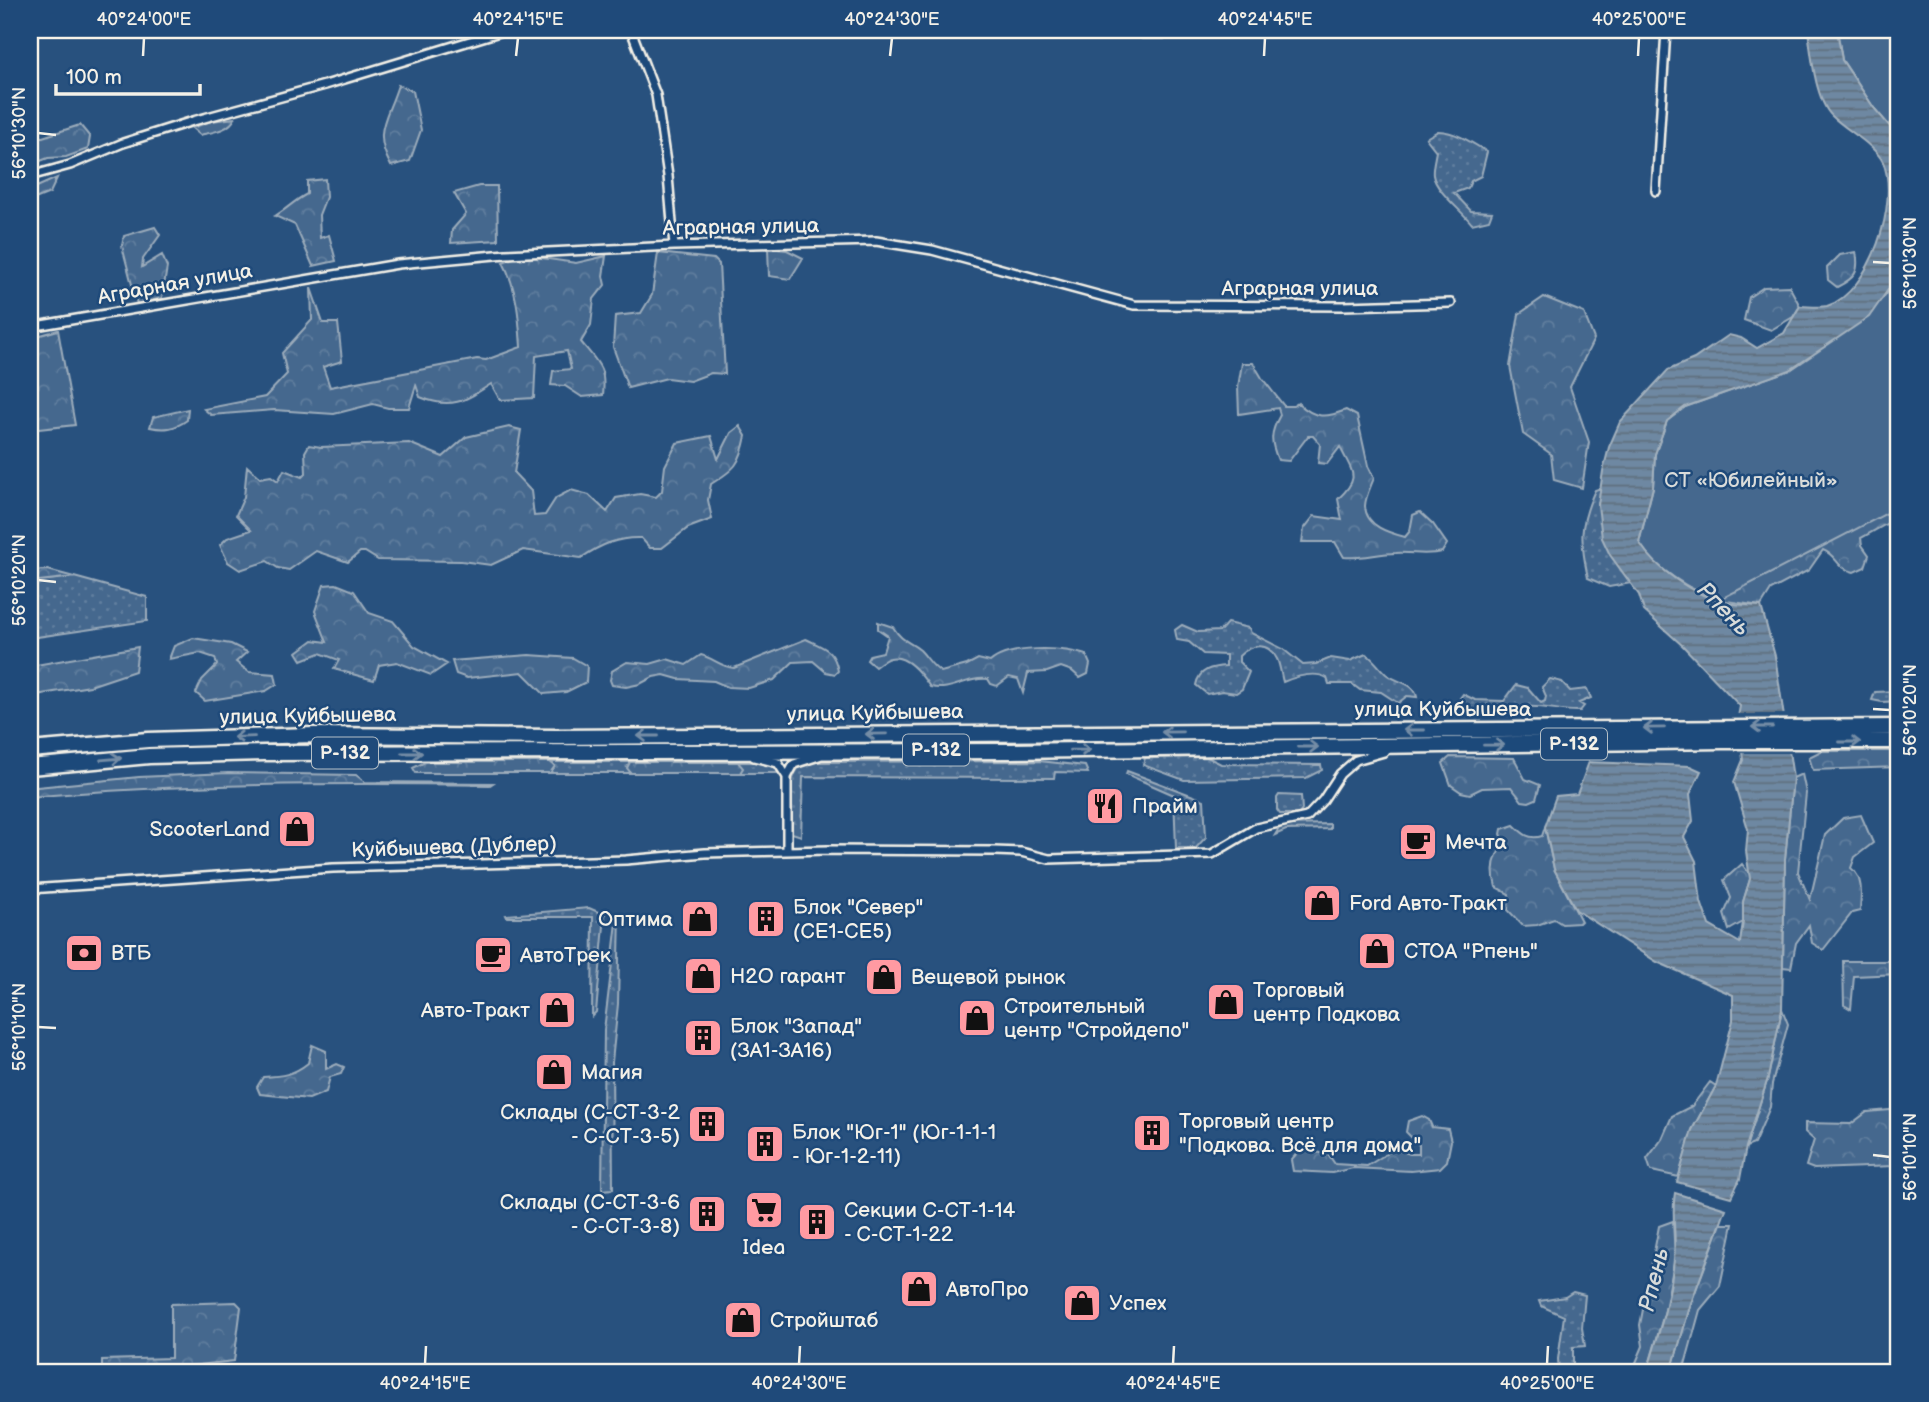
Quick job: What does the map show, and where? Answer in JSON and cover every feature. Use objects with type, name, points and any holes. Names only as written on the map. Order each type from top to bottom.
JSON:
[{"type":"highway","name":"Р-132","points":[[1722,734],[1802,734],[1899,727]]},
{"type":"highway","name":"улица Куйбышева","points":[[30,767],[149,756],[238,754],[1012,751],[1426,746],[1722,734]]},
{"type":"highway","name":"улица Куйбышева","points":[[30,750],[148,740],[314,735],[571,737],[1722,734]]},
{"type":"highway","name":"Р-132","points":[[1802,734],[1899,741]]},
{"type":"street","points":[[30,176],[70,165],[123,143],[181,125],[506,30]]},
{"type":"street","points":[[631,30],[656,95],[668,176],[674,246]]},
{"type":"street","points":[[1656,191],[1665,30]]},
{"type":"street","name":"Аграрная улица","points":[[30,327],[398,264],[506,254],[876,241],[932,250],[1134,305],[1318,306],[1451,303]]},
{"type":"street","name":"Куйбышева (Дублер)","points":[[30,890],[333,868],[626,860],[705,853],[879,850],[1021,852],[1049,859],[1212,854],[1256,828],[1307,817],[1323,800],[1335,780],[1356,760],[1378,752],[1426,746]]},
{"type":"street","points":[[787,851],[787,777],[794,764],[822,755],[860,750]]},
{"type":"street","points":[[721,751],[778,763],[787,777]]},
{"type":"green space","points":[[1131,30],[1172,30],[1169,39],[1142,39]]},
{"type":"green space","points":[[1837,30],[1899,30],[1899,137],[1874,108],[1842,60]]},
{"type":"green space","points":[[398,85],[413,91],[421,130],[410,161],[391,166],[385,154],[382,134]]},
{"type":"green space","points":[[235,118],[229,126],[215,132],[200,135],[192,128],[211,121]]},
{"type":"green space","points":[[80,125],[90,137],[88,149],[30,165],[30,141]]},
{"type":"green space","points":[[1438,131],[1458,135],[1487,152],[1481,176],[1471,181],[1468,188],[1454,193],[1471,211],[1492,212],[1489,220],[1472,224],[1435,181],[1433,169],[1436,151],[1426,138]]},
{"type":"green space","points":[[57,178],[50,193],[30,201],[30,190]]},
{"type":"green space","points":[[325,179],[326,197],[319,215],[320,238],[329,235],[336,261],[313,266],[295,225],[275,216],[307,194],[307,181]]},
{"type":"green space","points":[[479,186],[497,186],[498,240],[451,243],[452,230],[466,214],[454,193]]},
{"type":"green space","points":[[155,227],[160,235],[143,259],[142,267],[162,255],[167,267],[162,298],[137,304],[122,246],[124,236]]},
{"type":"green space","points":[[768,248],[787,250],[803,258],[790,279],[769,276]]},
{"type":"green space","points":[[1856,252],[1855,274],[1837,287],[1828,280],[1827,268],[1840,255]]},
{"type":"green space","points":[[658,253],[714,259],[719,264],[725,374],[711,373],[690,381],[667,378],[628,388],[613,347],[615,316],[641,313],[652,295]]},
{"type":"green space","points":[[521,255],[576,263],[606,256],[603,276],[605,285],[594,299],[591,325],[581,342],[602,371],[603,395],[582,397],[565,386],[551,385],[553,371],[571,369],[567,351],[536,356],[534,398],[500,400],[491,384],[465,399],[441,403],[420,397],[416,385],[409,408],[388,408],[373,404],[334,414],[274,410],[211,415],[204,409],[265,397],[287,374],[282,353],[312,320],[311,288],[323,323],[338,323],[342,361],[323,367],[330,387],[477,359],[486,360],[521,347],[514,293],[503,262]]},
{"type":"green space","name":"СТ «Юбилейный»","points":[[1899,274],[1899,507],[1719,600],[1685,585],[1664,570],[1639,543],[1653,487],[1655,454],[1667,421],[1685,407],[1790,370],[1883,298]]},
{"type":"green space","points":[[1789,286],[1800,306],[1793,317],[1771,330],[1744,320],[1749,297],[1764,287]]},
{"type":"green space","points":[[1544,297],[1584,313],[1594,339],[1570,387],[1589,442],[1582,488],[1554,480],[1551,454],[1523,434],[1510,366],[1519,314]]},
{"type":"green space","points":[[58,330],[75,425],[30,430],[30,338]]},
{"type":"green space","points":[[1242,363],[1253,363],[1284,406],[1298,403],[1315,414],[1327,416],[1346,410],[1357,416],[1368,466],[1374,478],[1365,503],[1366,513],[1380,528],[1405,537],[1410,531],[1413,515],[1420,512],[1433,524],[1447,544],[1442,552],[1344,557],[1335,542],[1302,542],[1304,529],[1314,516],[1342,520],[1338,499],[1350,485],[1351,470],[1340,447],[1327,464],[1318,463],[1320,444],[1313,436],[1308,436],[1289,461],[1278,460],[1272,437],[1280,415],[1278,408],[1239,414],[1238,387]]},
{"type":"green space","points":[[188,409],[187,420],[174,427],[150,427],[153,417]]},
{"type":"green space","points":[[740,426],[746,436],[739,460],[731,470],[711,484],[708,500],[712,519],[688,528],[662,548],[650,548],[641,538],[633,538],[610,543],[581,558],[523,550],[491,565],[461,561],[378,560],[365,552],[360,552],[348,562],[316,551],[289,570],[278,568],[267,561],[240,570],[228,562],[220,545],[227,538],[251,530],[236,515],[244,497],[247,466],[260,478],[271,476],[278,481],[284,470],[302,477],[306,473],[305,452],[309,445],[321,447],[409,443],[443,457],[466,437],[509,427],[521,430],[514,473],[531,491],[534,516],[545,515],[556,498],[571,490],[589,495],[607,512],[616,498],[640,494],[656,497],[662,491],[665,466],[677,443],[711,436],[718,459],[731,433]]},
{"type":"green space","points":[[1899,465],[1899,517],[1861,538],[1869,555],[1865,567],[1854,572],[1848,570],[1823,550],[1809,570],[1771,590],[1761,606],[1719,600],[1720,585]]},
{"type":"green space","points":[[1601,488],[1598,505],[1631,583],[1609,587],[1588,578],[1582,533],[1595,490]]},
{"type":"green space","points":[[48,570],[74,577],[30,582],[30,571]]},
{"type":"green space","points":[[74,577],[147,597],[147,621],[30,638],[30,582]]},
{"type":"green space","points":[[336,584],[354,591],[369,613],[393,621],[414,646],[447,664],[431,675],[397,662],[379,665],[374,680],[334,669],[339,660],[320,653],[302,660],[297,652],[313,640],[327,642],[315,611],[324,585]]},
{"type":"green space","points":[[878,622],[893,627],[941,672],[978,659],[990,662],[999,656],[1022,650],[1050,649],[1086,655],[1090,664],[1088,674],[1080,678],[1061,667],[1047,672],[1028,673],[1023,693],[1018,679],[1009,677],[997,686],[991,684],[988,679],[980,679],[945,688],[930,687],[913,666],[902,659],[890,658],[875,667],[867,660],[870,655],[883,652],[888,636],[878,629]]},
{"type":"green space","points":[[1227,623],[1249,628],[1251,633],[1283,649],[1303,665],[1316,664],[1331,658],[1350,661],[1366,654],[1390,677],[1412,688],[1417,697],[1407,696],[1398,703],[1381,692],[1360,690],[1352,684],[1329,684],[1327,678],[1317,675],[1283,682],[1278,661],[1273,653],[1259,646],[1239,656],[1239,662],[1249,672],[1242,689],[1236,693],[1222,691],[1207,694],[1196,685],[1200,675],[1207,670],[1226,666],[1226,655],[1203,654],[1189,642],[1177,640],[1175,630],[1182,625],[1198,632],[1220,631]]},
{"type":"green space","points":[[193,638],[231,644],[247,652],[236,662],[249,672],[275,674],[277,684],[266,691],[205,701],[196,693],[202,680],[217,665],[215,658],[200,653],[169,659],[174,646]]},
{"type":"green space","points":[[806,639],[831,654],[838,671],[835,674],[826,672],[813,661],[793,662],[774,680],[749,688],[728,687],[714,681],[678,679],[664,675],[626,687],[612,685],[610,680],[612,671],[627,662],[650,664],[667,659],[686,665],[701,655],[734,668]]},
{"type":"green space","points":[[138,647],[135,671],[90,686],[30,696],[30,666]]},
{"type":"green space","points":[[529,655],[573,658],[587,666],[586,682],[566,692],[544,694],[522,672],[467,678],[456,674],[452,661]]},
{"type":"green space","points":[[1550,679],[1562,682],[1570,691],[1587,689],[1591,698],[1579,703],[1584,706],[1580,711],[1532,707],[1498,713],[1474,709],[1460,698],[1463,694],[1475,700],[1504,701],[1516,685],[1528,688],[1541,703],[1546,696],[1542,687]]},
{"type":"green space","points":[[1899,691],[1899,701],[1872,700],[1875,692]]},
{"type":"green space","points":[[1821,751],[1899,751],[1899,767],[1813,770],[1809,757]]},
{"type":"green space","points":[[1207,757],[1221,764],[1321,765],[1322,770],[1306,778],[1184,780],[1143,765],[1145,758]]},
{"type":"green space","points":[[1450,757],[1514,758],[1525,779],[1540,785],[1536,799],[1522,801],[1511,787],[1482,788],[1470,794],[1461,792],[1451,785],[1443,763]]},
{"type":"green space","points":[[1039,761],[1085,766],[1088,773],[1055,772],[1054,778],[803,777],[801,836],[792,833],[792,783],[800,767],[808,762]]},
{"type":"green space","points":[[425,762],[550,762],[555,766],[550,773],[416,773],[413,768]]},
{"type":"green space","points":[[551,762],[763,762],[776,767],[778,773],[550,773],[555,766]]},
{"type":"green space","points":[[630,762],[738,762],[743,768],[740,773],[631,773],[627,768]]},
{"type":"green space","points":[[1127,771],[1204,800],[1206,837],[1196,848],[1176,848],[1174,795],[1126,774]]},
{"type":"green space","points":[[228,773],[356,775],[365,782],[493,783],[202,787],[30,797],[30,788],[37,787],[139,777]]},
{"type":"green space","points":[[1802,774],[1806,793],[1798,872],[1810,900],[1825,835],[1843,818],[1861,815],[1873,843],[1855,857],[1851,868],[1860,882],[1860,911],[1852,913],[1823,950],[1812,943],[1809,925],[1796,943],[1791,968],[1783,967],[1785,859],[1793,778]]},
{"type":"green space","points":[[1279,795],[1301,796],[1302,810],[1299,814],[1280,814],[1277,810]]},
{"type":"green space","points":[[1330,824],[1330,829],[1286,830],[1275,835],[1281,825]]},
{"type":"green space","points":[[1514,825],[1530,837],[1542,836],[1545,827],[1554,869],[1581,921],[1579,923],[1562,924],[1554,919],[1537,925],[1523,926],[1508,910],[1509,894],[1496,887],[1494,869],[1498,853],[1506,843],[1501,834],[1502,829]]},
{"type":"green space","points":[[1742,864],[1751,876],[1743,902],[1743,922],[1729,930],[1724,914],[1731,898],[1724,880]]},
{"type":"green space","points":[[589,908],[605,915],[596,1012],[592,1016],[593,917],[506,915]]},
{"type":"green space","points":[[618,914],[618,1004],[612,1062],[613,1189],[602,1190],[604,1030]]},
{"type":"green space","points":[[1843,961],[1899,961],[1899,974],[1854,976],[1851,1009],[1844,1005]]},
{"type":"green space","points":[[1782,1009],[1788,1024],[1772,1084],[1770,1107],[1754,1144],[1746,1147],[1768,1078]]},
{"type":"green space","points":[[312,1045],[326,1051],[326,1069],[337,1064],[344,1067],[341,1074],[330,1077],[326,1092],[309,1099],[260,1094],[257,1087],[263,1077],[287,1074],[308,1063]]},
{"type":"green space","points":[[1710,1082],[1716,1086],[1692,1130],[1679,1177],[1651,1171],[1647,1159],[1662,1139],[1672,1116],[1692,1106]]},
{"type":"green space","points":[[1899,1105],[1899,1160],[1894,1166],[1814,1169],[1806,1166],[1814,1140],[1805,1132],[1805,1123],[1851,1124],[1867,1112],[1890,1110]]},
{"type":"green space","points":[[1422,1116],[1429,1120],[1432,1127],[1448,1129],[1451,1141],[1447,1161],[1440,1168],[1411,1171],[1353,1168],[1332,1173],[1293,1171],[1291,1160],[1300,1150],[1328,1154],[1335,1164],[1367,1166],[1394,1149],[1419,1154],[1419,1145],[1406,1132],[1408,1121]]},
{"type":"green space","points":[[1673,1221],[1675,1258],[1665,1310],[1647,1372],[1632,1372],[1643,1346],[1640,1325],[1659,1226]]},
{"type":"green space","points":[[1721,1224],[1733,1224],[1720,1286],[1700,1310],[1683,1372],[1671,1372],[1691,1303]]},
{"type":"green space","points":[[1573,1292],[1585,1295],[1582,1328],[1585,1346],[1573,1347],[1573,1372],[1559,1372],[1558,1359],[1564,1316],[1541,1306],[1539,1301],[1565,1297]]},
{"type":"green space","points":[[236,1302],[241,1307],[234,1361],[136,1372],[102,1372],[102,1360],[171,1358],[171,1304]]},
{"type":"water","name":"Рпень","points":[[1808,30],[1837,30],[1842,60],[1874,108],[1899,137],[1899,274],[1869,317],[1790,370],[1685,407],[1667,421],[1655,454],[1653,487],[1639,542],[1666,572],[1703,595],[1728,603],[1761,606],[1775,656],[1793,778],[1785,859],[1782,1009],[1768,1078],[1746,1147],[1740,1179],[1731,1197],[1677,1182],[1692,1130],[1716,1086],[1733,1020],[1733,995],[1657,962],[1576,910],[1554,869],[1545,827],[1556,796],[1577,794],[1589,762],[1690,766],[1701,771],[1690,794],[1693,821],[1684,837],[1696,861],[1701,902],[1709,925],[1740,943],[1743,902],[1750,879],[1746,851],[1748,829],[1734,782],[1743,760],[1738,717],[1740,706],[1683,646],[1644,611],[1639,595],[1610,555],[1602,538],[1598,505],[1609,447],[1620,422],[1668,370],[1694,359],[1729,335],[1741,338],[1757,348],[1784,333],[1800,306],[1827,306],[1842,298],[1856,284],[1878,244],[1887,199],[1887,179],[1883,162],[1874,150],[1826,109],[1815,75]]},
{"type":"water","points":[[1675,1193],[1726,1209],[1691,1303],[1671,1372],[1647,1372],[1670,1287],[1675,1251]]},
{"type":"pier","points":[[1735,714],[1789,714],[1794,753],[1739,753]]},
{"type":"place","name":"Прайм","points":[[1105,806]]},
{"type":"place","name":"ScooterLand","points":[[297,829]]},
{"type":"place","name":"Мечта","points":[[1418,842]]},
{"type":"place","name":"Ford Авто-Тракт","points":[[1322,903]]},
{"type":"place","name":"Оптима","points":[[700,919]]},
{"type":"place","name":"Блок \"Север\" (СЕ1-СЕ5)","points":[[766,919]]},
{"type":"place","name":"СТОА \"Рпень\"","points":[[1377,951]]},
{"type":"place","name":"ВТБ","points":[[84,953]]},
{"type":"place","name":"АвтоТрек","points":[[493,955]]},
{"type":"place","name":"H2O гарант","points":[[703,976]]},
{"type":"place","name":"Вещевой рынок","points":[[884,977]]},
{"type":"place","name":"Торговый центр Подкова","points":[[1226,1002]]},
{"type":"place","name":"Авто-Тракт","points":[[557,1010]]},
{"type":"place","name":"Строительный центр \"Стройдепо\"","points":[[977,1018]]},
{"type":"place","name":"Блок \"Запад\" (ЗА1-ЗА16)","points":[[703,1038]]},
{"type":"place","name":"Магия","points":[[554,1072]]},
{"type":"place","name":"Склады (С-СТ-3-2 - С-СТ-3-5)","points":[[707,1124]]},
{"type":"place","name":"Торговый центр \"Подкова. Всё для дома\"","points":[[1152,1133]]},
{"type":"place","name":"Блок \"Юг-1\" (Юг-1-1-1 - Юг-1-2-11)","points":[[765,1144]]},
{"type":"place","name":"Idea","points":[[764,1210]]},
{"type":"place","name":"Склады (С-СТ-3-6 - С-СТ-3-8)","points":[[707,1214]]},
{"type":"place","name":"Секции С-СТ-1-14 - С-СТ-1-22","points":[[817,1222]]},
{"type":"place","name":"АвтоПро","points":[[919,1289]]},
{"type":"place","name":"Успех","points":[[1082,1303]]},
{"type":"place","name":"Стройштаб","points":[[743,1320]]}]
